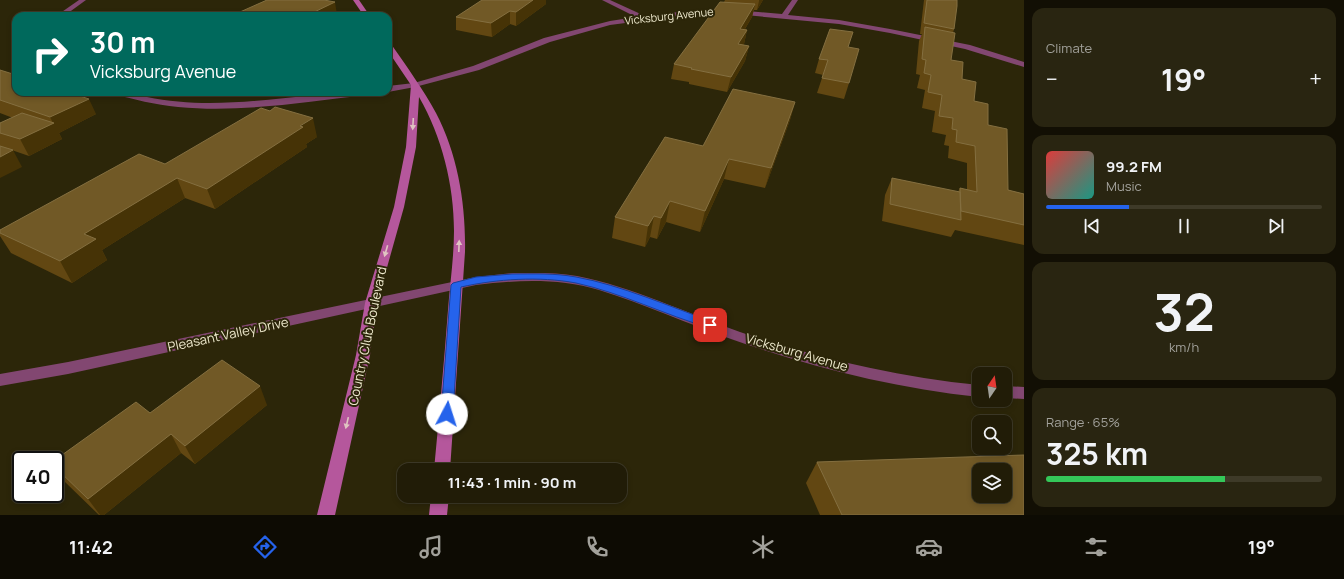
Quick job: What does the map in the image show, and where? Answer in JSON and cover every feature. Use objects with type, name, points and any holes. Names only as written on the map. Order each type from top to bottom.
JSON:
[{"type":"street","points":[[66,12],[83,0]]},
{"type":"street","points":[[356,0],[364,12]]},
{"type":"street","points":[[605,0],[643,18]]},
{"type":"street","points":[[784,16],[796,0]]},
{"type":"street","name":"Vicksburg Avenue","points":[[392,89],[415,86],[476,68],[560,36],[610,22],[724,11],[839,22],[967,47],[1024,66]]},
{"type":"street","points":[[392,52],[430,110],[442,135],[453,176],[459,220],[451,372],[443,463]]},
{"type":"street","name":"Country Club Boulevard","points":[[326,515],[363,355],[371,303],[399,207],[411,147],[415,86]]},
{"type":"street","points":[[132,96],[157,102],[222,107],[328,96]]},
{"type":"street","name":"Vicksburg Avenue","points":[[456,285],[476,280],[512,277],[552,277],[576,280],[664,308],[749,339],[826,362],[924,384],[972,390]]},
{"type":"street","name":"Pleasant Valley Drive","points":[[0,380],[75,366],[456,285]]},
{"type":"street","points":[[1012,392],[1024,393]]},
{"type":"street","points":[[438,515],[439,503]]},
{"type":"building","points":[[267,0],[324,0],[335,2],[314,12],[240,12]]},
{"type":"building","points":[[482,0],[533,0],[516,12],[510,11],[491,23],[456,17]]},
{"type":"building","points":[[927,0],[957,0],[954,29],[924,23]]},
{"type":"building","points":[[720,2],[755,4],[740,29],[747,30],[738,44],[749,46],[731,77],[674,64]]},
{"type":"building","points":[[925,27],[955,33],[951,60],[963,62],[962,79],[976,82],[974,101],[988,104],[988,125],[1007,129],[1008,190],[1024,194],[1024,225],[961,211],[960,188],[977,192],[975,146],[956,142],[957,130],[952,129],[953,118],[939,116],[942,95],[928,92],[931,75],[924,73],[926,60],[922,59]]},
{"type":"building","points":[[830,29],[853,32],[848,47],[859,49],[849,83],[822,78],[828,60],[819,59]]},
{"type":"building","points":[[0,70],[12,74],[12,96],[80,96],[89,99],[50,117],[0,100]]},
{"type":"building","points":[[733,89],[795,102],[771,168],[729,159],[705,211],[670,201],[661,218],[654,216],[648,226],[615,217],[665,137],[703,146]]},
{"type":"building","points":[[275,107],[313,118],[300,126],[303,127],[207,189],[177,178],[84,234],[96,239],[60,261],[0,233],[0,230],[139,154],[165,164],[261,108],[270,111]]},
{"type":"building","points":[[22,113],[54,123],[20,139],[0,133],[0,123]]},
{"type":"building","points":[[0,146],[13,150],[0,157]]},
{"type":"building","points":[[892,178],[960,192],[961,220],[890,204]]},
{"type":"building","points":[[222,360],[260,386],[185,446],[171,434],[88,499],[64,476],[64,454],[136,402],[150,413]]},
{"type":"building","points":[[1024,455],[1024,515],[842,515],[817,462]]},
{"type":"route","points":[[447,414],[456,285],[476,280],[512,277],[552,277],[576,280],[671,310],[710,325]]}]
